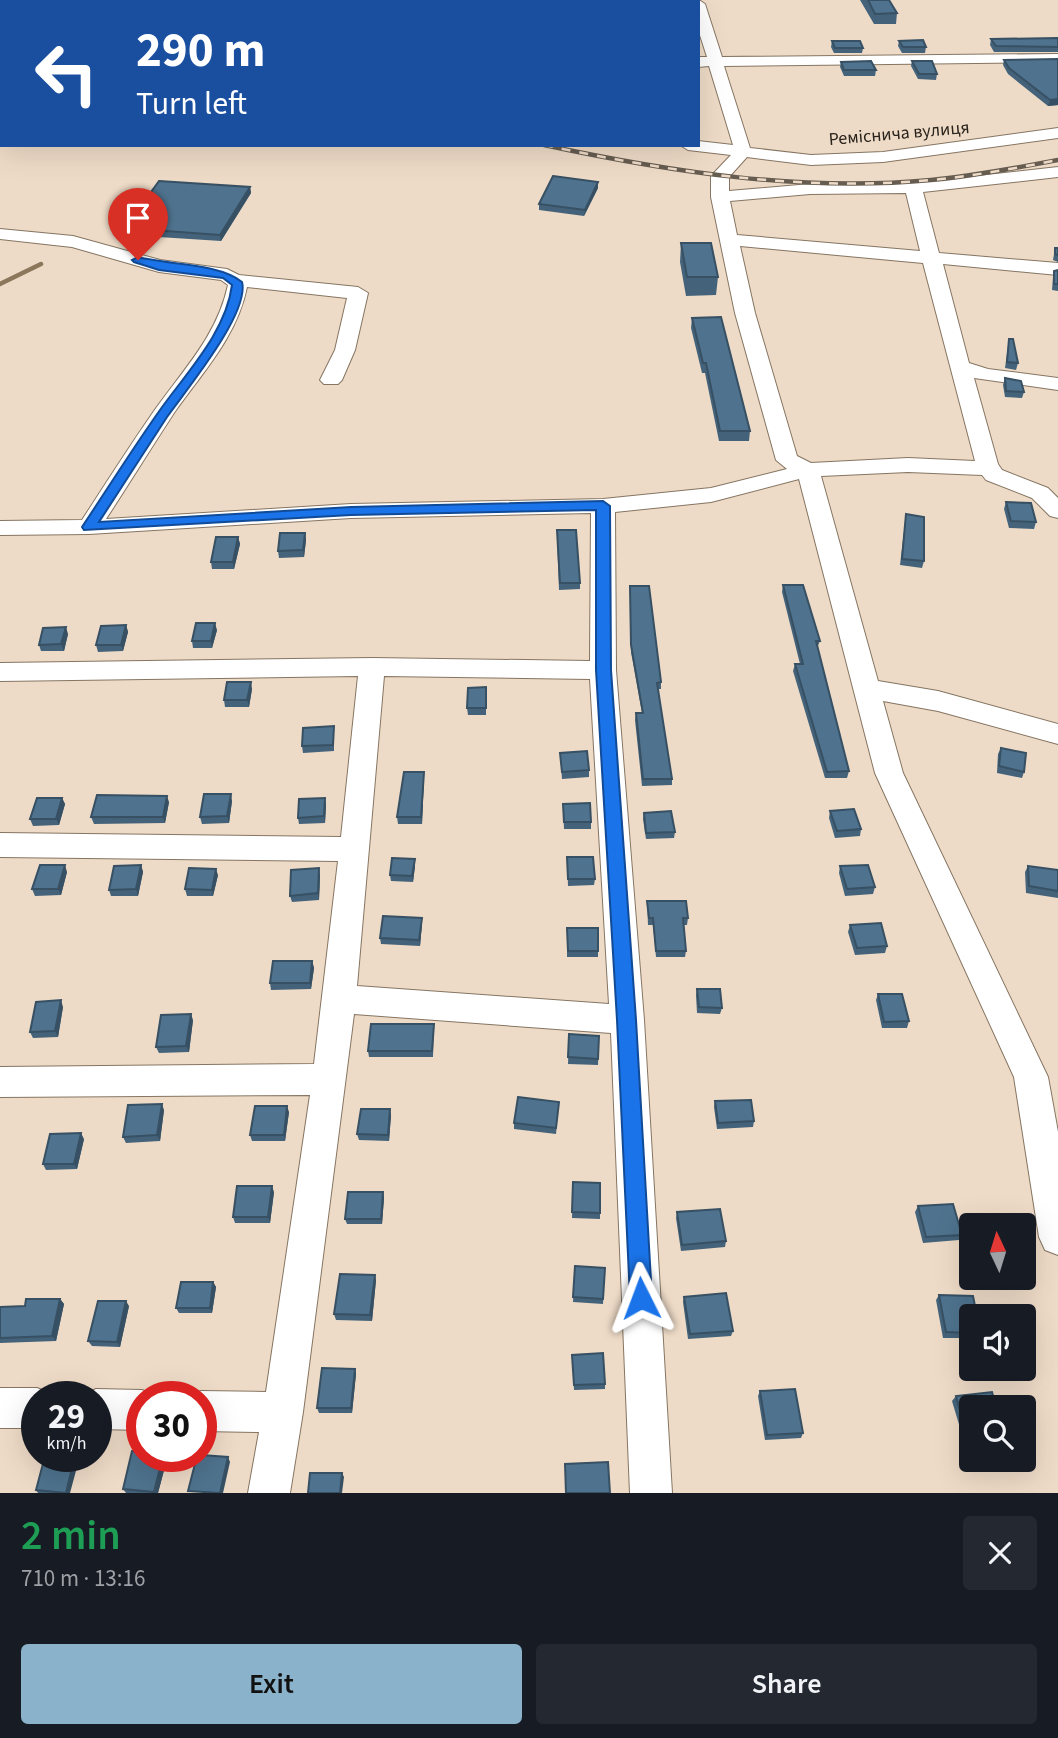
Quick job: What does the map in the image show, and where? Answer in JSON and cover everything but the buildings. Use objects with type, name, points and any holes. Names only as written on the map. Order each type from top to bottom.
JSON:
[{"type":"street","points":[[700,11],[743,152],[720,176],[720,197],[732,240],[745,313],[787,460],[807,470],[889,773],[1045,1080],[1058,1237]]},
{"type":"street","points":[[700,62],[1058,58]]},
{"type":"street","name":"Реміснича вулиця","points":[[700,147],[811,160],[883,157],[1058,133]]},
{"type":"street","points":[[720,197],[810,189],[913,188],[1058,172]]},
{"type":"street","points":[[913,188],[989,468],[994,475],[1040,493],[1058,511]]},
{"type":"street","points":[[0,234],[73,242],[159,266],[227,275],[238,284],[230,313],[204,359],[164,412],[89,527]]},
{"type":"street","points":[[732,240],[1058,269]]},
{"type":"street","points":[[233,280],[358,293],[345,350],[331,380]]},
{"type":"street","points":[[960,367],[985,375],[1058,384]]},
{"type":"street","points":[[0,528],[89,527],[351,511],[603,506],[711,495],[807,470],[929,464],[989,468]]},
{"type":"street","points":[[603,506],[603,670],[627,1020],[651,1493]]},
{"type":"street","points":[[0,671],[372,667],[603,670]]},
{"type":"street","points":[[269,1493],[283,1412],[340,999],[372,667]]},
{"type":"street","points":[[866,688],[938,701],[1058,734]]},
{"type":"street","points":[[0,845],[354,849]]},
{"type":"street","points":[[340,999],[627,1020]]},
{"type":"street","points":[[0,1082],[328,1079]]},
{"type":"street","points":[[0,1408],[21,1408]]},
{"type":"street","points":[[217,1411],[283,1412]]},
{"type":"waterway","points":[[0,284],[41,264]]},
{"type":"railway","points":[[554,147],[688,171],[834,183],[931,180],[1058,160]]},
{"type":"route","points":[[138,260],[159,266],[227,275],[238,284],[237,290],[230,313],[204,359],[164,412],[89,527],[351,511],[603,506],[603,670],[627,1020],[641,1298]]}]
